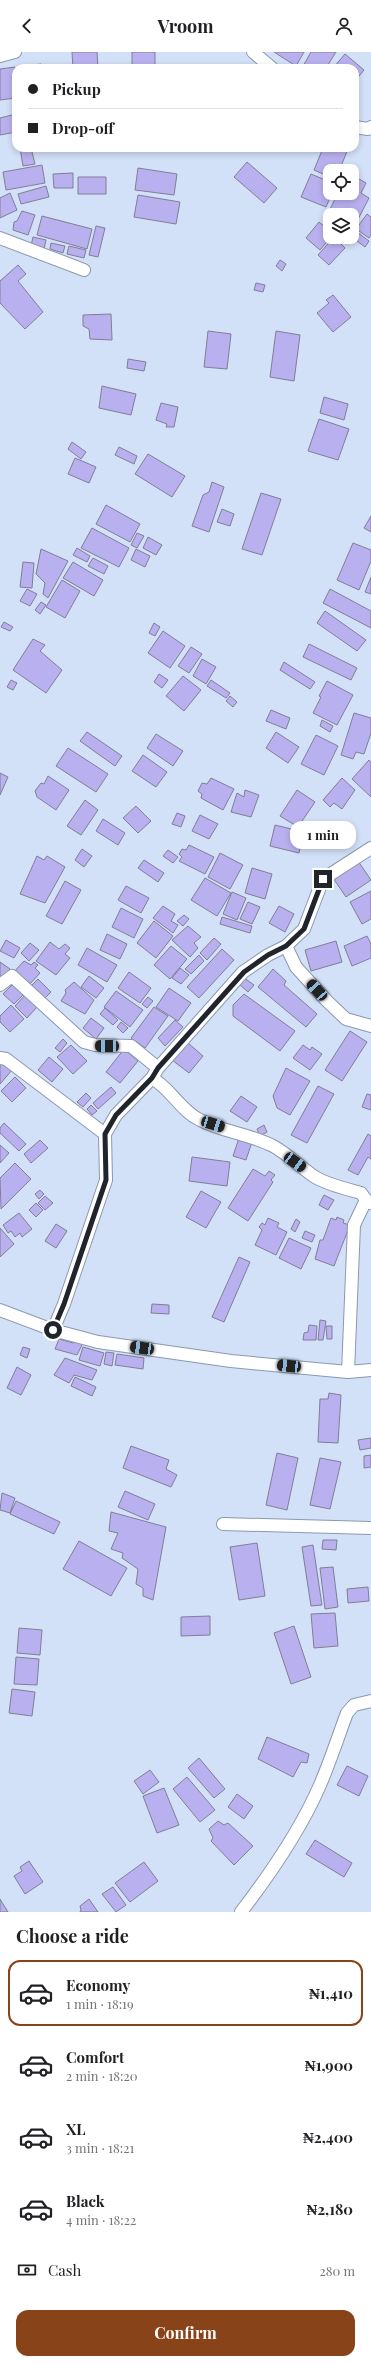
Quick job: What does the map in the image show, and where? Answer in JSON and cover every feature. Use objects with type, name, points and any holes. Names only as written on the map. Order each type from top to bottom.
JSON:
[{"type":"street","points":[[0,56],[15,52]]},
{"type":"street","points":[[253,52],[267,64]]},
{"type":"street","points":[[359,128],[370,131]]},
{"type":"street","points":[[0,238],[84,270]]},
{"type":"street","points":[[53,1330],[64,1304],[106,1180],[105,1134],[116,1115],[244,972],[268,955],[286,946],[304,929],[323,879],[371,848]]},
{"type":"street","points":[[286,946],[296,967],[327,1001],[346,1019],[371,1026]]},
{"type":"street","points":[[0,985],[12,976],[84,1042],[95,1045],[131,1046],[155,1073],[160,1082],[186,1110],[200,1120],[253,1137],[274,1147],[316,1177],[336,1186],[361,1193],[368,1202],[354,1225],[348,1372]]},
{"type":"street","points":[[0,1058],[6,1059],[105,1134]]},
{"type":"street","points":[[0,1310],[53,1330],[98,1342],[231,1361],[348,1372],[371,1370]]},
{"type":"street","points":[[223,1524],[371,1528]]},
{"type":"street","points":[[241,1912],[265,1881],[296,1832],[320,1786],[346,1713],[354,1705],[371,1701]]},
{"type":"building","points":[[72,52],[97,52],[98,64],[73,64]]},
{"type":"building","points":[[132,52],[155,52],[155,64],[132,64]]},
{"type":"building","points":[[274,52],[304,52],[297,64],[293,64]]},
{"type":"building","points":[[311,52],[336,52],[328,64],[304,64]]},
{"type":"building","points":[[345,54],[357,64],[336,64]]},
{"type":"building","points":[[359,66],[364,70],[359,76]]},
{"type":"building","points":[[12,67],[12,98],[0,100],[0,69]]},
{"type":"building","points":[[12,115],[12,133],[0,135],[0,118]]},
{"type":"building","points":[[21,152],[32,152],[35,164],[23,166]]},
{"type":"building","points":[[321,152],[347,152],[342,164],[323,164],[323,174],[314,170]]},
{"type":"building","points":[[247,162],[277,188],[264,203],[234,177]]},
{"type":"building","points":[[42,165],[45,183],[6,190],[3,172]]},
{"type":"building","points":[[138,168],[177,174],[174,195],[135,190]]},
{"type":"building","points":[[73,173],[73,188],[54,188],[53,174]]},
{"type":"building","points":[[311,174],[323,179],[323,200],[329,200],[326,207],[301,197]]},
{"type":"building","points":[[78,177],[106,177],[106,194],[78,194]]},
{"type":"building","points":[[359,179],[366,183],[361,193],[369,198],[359,217],[359,208],[330,208],[334,200],[359,200]]},
{"type":"building","points":[[46,186],[49,197],[21,204],[18,194]]},
{"type":"building","points":[[10,193],[17,210],[0,218],[0,198]]},
{"type":"building","points":[[138,195],[180,202],[176,224],[134,217]]},
{"type":"building","points":[[22,211],[35,215],[28,235],[13,230],[14,222],[17,221]]},
{"type":"building","points":[[367,214],[371,217],[371,235],[369,238],[359,231],[359,225]]},
{"type":"building","points":[[42,216],[92,229],[87,249],[37,235]]},
{"type":"building","points":[[319,222],[323,225],[323,244],[325,244],[320,250],[306,238]]},
{"type":"building","points":[[96,226],[105,228],[98,257],[89,255]]},
{"type":"building","points":[[359,234],[369,241],[365,247],[359,242]]},
{"type":"building","points":[[33,237],[46,240],[44,249],[31,246]]},
{"type":"building","points":[[51,243],[65,246],[63,253],[50,249]]},
{"type":"building","points":[[328,244],[341,244],[345,248],[329,265],[318,255]]},
{"type":"building","points":[[69,246],[86,250],[84,258],[67,254]]},
{"type":"building","points":[[280,260],[286,264],[282,271],[276,266]]},
{"type":"building","points":[[18,265],[26,274],[18,281],[43,312],[25,329],[0,303],[0,281]]},
{"type":"building","points":[[256,283],[265,285],[263,292],[254,290]]},
{"type":"building","points":[[333,295],[351,317],[333,332],[317,313],[329,303],[326,300]]},
{"type":"building","points":[[111,314],[112,340],[90,339],[89,329],[83,326],[83,315]]},
{"type":"building","points":[[208,331],[231,334],[227,369],[204,367]]},
{"type":"building","points":[[276,331],[300,335],[294,381],[270,377]]},
{"type":"building","points":[[128,359],[146,362],[144,371],[127,368]]},
{"type":"building","points":[[102,386],[136,394],[131,415],[99,408]]},
{"type":"building","points":[[324,397],[348,404],[344,420],[320,413]]},
{"type":"building","points":[[161,403],[178,407],[174,427],[166,427],[167,424],[156,420]]},
{"type":"building","points":[[319,419],[349,429],[338,460],[308,451]]},
{"type":"building","points":[[72,442],[86,452],[81,459],[68,449]]},
{"type":"building","points":[[119,447],[137,456],[134,464],[115,455]]},
{"type":"building","points":[[148,454],[185,476],[172,497],[135,474]]},
{"type":"building","points":[[75,458],[96,467],[89,483],[68,474]]},
{"type":"building","points":[[212,482],[224,487],[209,532],[192,526],[203,495],[209,492]]},
{"type":"building","points":[[261,493],[281,499],[262,555],[242,549]]},
{"type":"building","points":[[106,505],[140,524],[130,542],[96,524]]},
{"type":"building","points":[[222,509],[234,514],[230,526],[217,522]]},
{"type":"building","points":[[371,516],[371,532],[364,528]]},
{"type":"building","points":[[92,528],[129,548],[119,567],[81,548]]},
{"type":"building","points":[[137,533],[144,536],[137,548],[131,545]]},
{"type":"building","points":[[148,537],[162,545],[156,555],[143,548]]},
{"type":"building","points":[[353,543],[371,550],[371,561],[359,590],[337,580]]},
{"type":"building","points":[[77,548],[90,556],[87,562],[73,555]]},
{"type":"building","points":[[41,549],[68,561],[48,598],[43,594],[45,583],[36,574]]},
{"type":"building","points":[[136,549],[150,556],[145,567],[131,560]]},
{"type":"building","points":[[93,558],[108,566],[104,574],[88,566]]},
{"type":"building","points":[[23,562],[34,563],[32,588],[20,587]]},
{"type":"building","points":[[73,562],[103,580],[94,596],[63,578]]},
{"type":"building","points":[[371,577],[371,594],[365,592]]},
{"type":"building","points":[[62,580],[80,591],[65,618],[46,607]]},
{"type":"building","points":[[27,589],[37,594],[30,606],[20,601]]},
{"type":"building","points":[[330,589],[371,611],[371,628],[323,603]]},
{"type":"building","points":[[41,602],[46,605],[40,614],[35,610]]},
{"type":"building","points":[[325,611],[366,640],[357,651],[317,623]]},
{"type":"building","points":[[4,622],[13,627],[10,631],[1,627]]},
{"type":"building","points":[[154,623],[160,627],[155,636],[149,633]]},
{"type":"building","points":[[163,631],[185,646],[170,668],[148,653]]},
{"type":"building","points":[[33,639],[45,645],[40,651],[62,670],[46,693],[13,670]]},
{"type":"building","points":[[309,644],[357,668],[351,680],[303,657]]},
{"type":"building","points":[[191,647],[202,654],[189,673],[178,666]]},
{"type":"building","points":[[202,659],[216,667],[206,684],[193,676]]},
{"type":"building","points":[[284,662],[315,682],[310,689],[280,670]]},
{"type":"building","points":[[159,674],[168,680],[162,688],[154,682]]},
{"type":"building","points":[[183,676],[201,690],[184,711],[166,696]]},
{"type":"building","points":[[11,680],[17,683],[13,690],[7,687]]},
{"type":"building","points":[[211,680],[230,693],[226,698],[207,686]]},
{"type":"building","points":[[327,681],[353,695],[337,725],[313,713],[321,697],[319,696]]},
{"type":"building","points":[[230,696],[237,702],[233,707],[226,701]]},
{"type":"building","points":[[271,710],[290,718],[286,729],[266,721]]},
{"type":"building","points":[[354,713],[371,718],[371,733],[364,754],[356,752],[353,759],[341,755]]},
{"type":"building","points":[[322,720],[333,726],[330,732],[320,726]]},
{"type":"building","points":[[87,732],[122,756],[115,766],[80,741]]},
{"type":"building","points":[[276,732],[299,747],[288,763],[266,748]]},
{"type":"building","points":[[156,734],[183,751],[173,766],[147,748]]},
{"type":"building","points":[[316,735],[338,746],[324,775],[301,764]]},
{"type":"building","points":[[68,748],[108,774],[96,792],[56,766]]},
{"type":"building","points":[[143,755],[167,772],[156,787],[132,771]]},
{"type":"building","points":[[369,760],[371,762],[371,797],[352,779]]},
{"type":"building","points":[[0,773],[8,777],[0,795]]},
{"type":"building","points":[[48,776],[69,790],[56,810],[37,797],[35,791],[41,783],[44,784]]},
{"type":"building","points":[[211,778],[234,789],[223,810],[201,798],[202,794],[198,791],[202,783],[207,784]]},
{"type":"building","points":[[342,778],[355,790],[342,809],[334,803],[330,807],[323,800]]},
{"type":"building","points":[[245,790],[259,795],[251,817],[231,812],[237,793],[244,797]]},
{"type":"building","points":[[297,790],[315,802],[298,827],[280,816]]},
{"type":"building","points":[[85,800],[98,810],[81,835],[67,826]]},
{"type":"building","points":[[136,806],[151,821],[138,833],[123,818]]},
{"type":"building","points":[[177,813],[185,816],[181,827],[172,824]]},
{"type":"building","points":[[200,815],[218,824],[209,839],[192,831]]},
{"type":"building","points":[[103,819],[125,833],[118,845],[96,831]]},
{"type":"building","points":[[338,821],[346,827],[334,843],[325,837]]},
{"type":"building","points":[[275,825],[304,832],[299,853],[270,846]]},
{"type":"building","points":[[189,845],[214,857],[205,874],[179,861],[182,857],[179,854],[182,849],[186,850]]},
{"type":"building","points":[[82,849],[92,856],[84,867],[75,860]]},
{"type":"building","points":[[168,850],[178,857],[173,863],[163,856]]},
{"type":"building","points":[[220,853],[243,865],[230,889],[208,877]]},
{"type":"building","points":[[37,856],[44,860],[47,856],[65,867],[45,903],[20,894]]},
{"type":"building","points":[[144,860],[164,873],[158,882],[138,868]]},
{"type":"building","points":[[358,861],[371,880],[346,897],[333,878]]},
{"type":"building","points":[[252,868],[272,874],[265,899],[245,893]]},
{"type":"building","points":[[205,878],[231,893],[217,916],[191,900]]},
{"type":"building","points":[[65,881],[81,890],[62,924],[46,916]]},
{"type":"building","points":[[126,886],[149,898],[141,913],[118,900]]},
{"type":"building","points":[[371,891],[371,919],[362,924],[350,902]]},
{"type":"building","points":[[232,892],[246,898],[237,920],[223,914]]},
{"type":"building","points":[[248,902],[260,907],[252,924],[240,919]]},
{"type":"building","points":[[163,906],[175,914],[171,921],[178,925],[173,933],[153,918]]},
{"type":"building","points":[[279,906],[294,914],[285,932],[269,923]]},
{"type":"building","points":[[121,908],[143,919],[134,938],[112,927]]},
{"type":"building","points":[[184,915],[189,919],[183,926],[177,921]]},
{"type":"building","points":[[222,917],[252,926],[250,933],[220,924]]},
{"type":"building","points":[[154,921],[173,936],[156,958],[137,943]]},
{"type":"building","points":[[188,926],[201,937],[194,943],[198,948],[190,957],[172,940]]},
{"type":"building","points":[[107,934],[127,944],[120,959],[100,950]]},
{"type":"building","points":[[367,936],[371,944],[371,958],[352,966],[344,946]]},
{"type":"building","points":[[214,938],[221,944],[207,960],[200,953]]},
{"type":"building","points":[[6,940],[20,948],[14,958],[0,951]]},
{"type":"building","points":[[336,941],[342,962],[311,971],[305,950]]},
{"type":"building","points":[[50,942],[59,949],[65,944],[70,948],[65,954],[70,958],[56,975],[36,961]]},
{"type":"building","points":[[30,943],[39,950],[29,961],[21,953]]},
{"type":"building","points":[[171,946],[187,959],[170,979],[154,965]]},
{"type":"building","points":[[87,948],[117,965],[107,982],[78,965]]},
{"type":"building","points":[[222,949],[234,960],[199,998],[187,987]]},
{"type":"building","points":[[199,955],[204,961],[191,974],[185,969]]},
{"type":"building","points":[[24,961],[31,965],[34,962],[38,965],[35,968],[40,973],[28,986],[13,973]]},
{"type":"building","points":[[0,962],[10,969],[1,982],[0,981]]},
{"type":"building","points":[[180,968],[189,975],[181,984],[172,978]]},
{"type":"building","points":[[273,969],[286,981],[284,985],[317,1014],[306,1027],[258,987]]},
{"type":"building","points":[[129,972],[151,988],[140,1003],[118,988]]},
{"type":"building","points":[[89,976],[104,988],[96,998],[81,987]]},
{"type":"building","points":[[243,977],[254,985],[248,992],[238,983]]},
{"type":"building","points":[[38,979],[51,992],[44,999],[31,986]]},
{"type":"building","points":[[74,982],[94,1000],[85,1014],[61,1001],[66,993],[65,990]]},
{"type":"building","points":[[14,983],[25,993],[14,1004],[3,994]]},
{"type":"building","points":[[169,988],[191,1003],[178,1021],[156,1007]]},
{"type":"building","points":[[116,991],[143,1010],[130,1027],[104,1007]]},
{"type":"building","points":[[26,994],[38,1006],[27,1018],[15,1006]]},
{"type":"building","points":[[244,994],[295,1031],[280,1051],[233,1016],[233,1005]]},
{"type":"building","points":[[148,997],[153,1001],[147,1008],[142,1004]]},
{"type":"building","points":[[11,1005],[24,1019],[10,1032],[0,1022],[0,1016]]},
{"type":"building","points":[[154,1007],[168,1016],[145,1048],[131,1038]]},
{"type":"building","points":[[105,1008],[118,1020],[113,1025],[100,1014]]},
{"type":"building","points":[[91,1018],[104,1028],[96,1039],[83,1028]]},
{"type":"building","points":[[175,1020],[183,1027],[165,1046],[158,1038]]},
{"type":"building","points":[[121,1022],[128,1028],[123,1033],[117,1027]]},
{"type":"building","points":[[350,1031],[367,1042],[342,1081],[325,1070]]},
{"type":"building","points":[[63,1039],[67,1043],[60,1052],[55,1048]]},
{"type":"building","points":[[187,1042],[203,1056],[189,1073],[172,1060]]},
{"type":"building","points":[[71,1045],[87,1061],[73,1074],[57,1057]]},
{"type":"building","points":[[303,1045],[310,1050],[312,1047],[322,1054],[310,1070],[293,1058]]},
{"type":"building","points":[[124,1049],[138,1061],[120,1083],[106,1072]]},
{"type":"building","points":[[49,1057],[63,1069],[52,1082],[38,1070]]},
{"type":"building","points":[[0,1061],[12,1070],[0,1084]]},
{"type":"building","points":[[286,1068],[310,1081],[290,1115],[277,1108],[273,1096]]},
{"type":"building","points":[[15,1077],[26,1088],[12,1102],[1,1091]]},
{"type":"building","points":[[318,1086],[334,1094],[307,1143],[291,1135]]},
{"type":"building","points":[[111,1087],[116,1093],[98,1109],[93,1103]]},
{"type":"building","points":[[86,1093],[91,1098],[83,1107],[77,1102]]},
{"type":"building","points":[[367,1094],[371,1095],[371,1110],[362,1107]]},
{"type":"building","points":[[241,1096],[257,1107],[247,1122],[230,1111]]},
{"type":"building","points":[[91,1105],[97,1111],[92,1115],[87,1109]]},
{"type":"building","points":[[4,1123],[26,1144],[19,1151],[0,1133],[0,1128]]},
{"type":"building","points":[[264,1125],[267,1132],[260,1136],[257,1129]]},
{"type":"building","points":[[368,1134],[371,1136],[371,1159],[368,1157],[358,1175],[348,1170]]},
{"type":"building","points":[[239,1138],[252,1142],[246,1160],[233,1156]]},
{"type":"building","points":[[40,1140],[48,1148],[31,1163],[24,1154]]},
{"type":"building","points":[[0,1145],[9,1153],[0,1163]]},
{"type":"building","points":[[192,1157],[230,1162],[227,1186],[189,1181]]},
{"type":"building","points":[[15,1163],[31,1179],[1,1209],[0,1178]]},
{"type":"building","points":[[253,1169],[265,1176],[269,1171],[275,1175],[271,1180],[273,1182],[248,1221],[228,1208]]},
{"type":"building","points":[[40,1190],[44,1194],[39,1199],[35,1194]]},
{"type":"building","points":[[201,1191],[221,1202],[206,1228],[186,1217]]},
{"type":"building","points":[[324,1195],[334,1200],[328,1210],[319,1205]]},
{"type":"building","points":[[45,1196],[53,1203],[45,1210],[38,1203]]},
{"type":"building","points":[[36,1203],[43,1210],[36,1217],[29,1210]]},
{"type":"building","points":[[19,1213],[32,1229],[22,1237],[20,1233],[15,1237],[11,1231],[8,1233],[3,1225]]},
{"type":"building","points":[[337,1217],[344,1220],[343,1223],[350,1225],[334,1266],[315,1259],[320,1240],[323,1240],[331,1218],[336,1220]]},
{"type":"building","points":[[268,1218],[279,1223],[277,1227],[287,1232],[276,1255],[255,1245],[262,1230],[259,1227],[262,1223],[265,1225]]},
{"type":"building","points":[[296,1219],[300,1222],[295,1232],[291,1229]]},
{"type":"building","points":[[56,1224],[67,1231],[56,1248],[45,1241]]},
{"type":"building","points":[[0,1228],[14,1244],[0,1257]]},
{"type":"building","points":[[305,1231],[315,1235],[312,1242],[302,1238]]},
{"type":"building","points":[[289,1238],[311,1248],[301,1269],[279,1258]]},
{"type":"building","points":[[239,1257],[250,1262],[224,1322],[212,1317]]},
{"type":"building","points":[[152,1304],[169,1305],[169,1314],[151,1313]]},
{"type":"building","points":[[320,1320],[326,1321],[323,1340],[318,1340]]},
{"type":"building","points":[[309,1325],[317,1326],[316,1340],[303,1340],[304,1333],[308,1332]]},
{"type":"building","points":[[326,1326],[332,1326],[332,1339],[327,1339]]},
{"type":"building","points":[[59,1339],[73,1343],[76,1341],[83,1343],[77,1355],[55,1349]]},
{"type":"building","points":[[23,1347],[30,1349],[27,1358],[20,1355]]},
{"type":"building","points":[[83,1347],[104,1353],[100,1366],[79,1360]]},
{"type":"building","points":[[106,1352],[114,1353],[112,1366],[104,1364]]},
{"type":"building","points":[[117,1354],[144,1358],[143,1369],[115,1365]]},
{"type":"building","points":[[65,1358],[97,1370],[92,1380],[74,1375],[69,1383],[54,1375]]},
{"type":"building","points":[[17,1367],[31,1375],[21,1395],[7,1388]]},
{"type":"building","points":[[75,1377],[96,1387],[92,1396],[71,1386]]},
{"type":"building","points":[[329,1393],[341,1395],[338,1443],[318,1442],[320,1399],[328,1399]]},
{"type":"building","points":[[371,1438],[371,1448],[360,1450],[358,1440]]},
{"type":"building","points":[[131,1446],[169,1460],[166,1469],[177,1475],[171,1487],[123,1468]]},
{"type":"building","points":[[277,1453],[298,1458],[287,1510],[266,1505]]},
{"type":"building","points":[[371,1455],[371,1467],[364,1468],[364,1456]]},
{"type":"building","points":[[320,1458],[341,1462],[330,1509],[310,1505]]},
{"type":"building","points":[[125,1491],[155,1504],[148,1520],[118,1507]]},
{"type":"building","points":[[2,1493],[15,1498],[10,1513],[0,1510]]},
{"type":"building","points":[[16,1501],[60,1522],[54,1534],[10,1514]]},
{"type":"building","points":[[111,1512],[166,1527],[153,1600],[143,1596],[143,1588],[136,1584],[138,1569],[122,1558],[123,1553],[111,1549],[118,1533],[109,1531]]},
{"type":"building","points":[[323,1540],[337,1540],[336,1550],[322,1549]]},
{"type":"building","points":[[79,1541],[127,1568],[111,1596],[63,1569]]},
{"type":"building","points":[[257,1543],[265,1596],[239,1600],[230,1547]]},
{"type":"building","points":[[313,1545],[322,1605],[311,1606],[302,1547]]},
{"type":"building","points":[[333,1567],[338,1607],[325,1609],[320,1568]]},
{"type":"building","points":[[368,1587],[369,1601],[348,1603],[347,1589]]},
{"type":"building","points":[[335,1613],[338,1646],[314,1648],[311,1614]]},
{"type":"building","points":[[210,1616],[210,1635],[181,1636],[181,1617]]},
{"type":"building","points":[[294,1626],[311,1677],[291,1684],[274,1633]]},
{"type":"building","points":[[19,1628],[42,1630],[40,1655],[17,1653]]},
{"type":"building","points":[[16,1657],[39,1659],[37,1685],[14,1684]]},
{"type":"building","points":[[12,1689],[35,1692],[32,1716],[9,1713]]},
{"type":"building","points":[[267,1737],[309,1754],[307,1763],[301,1762],[293,1777],[258,1759]]},
{"type":"building","points":[[199,1758],[225,1789],[214,1798],[188,1768]]},
{"type":"building","points":[[347,1766],[368,1776],[359,1796],[337,1785]]},
{"type":"building","points":[[150,1770],[159,1782],[143,1794],[134,1781]]},
{"type":"building","points":[[187,1777],[215,1810],[200,1822],[173,1789]]},
{"type":"building","points":[[164,1788],[179,1825],[157,1833],[143,1796]]},
{"type":"building","points":[[237,1794],[253,1806],[244,1819],[228,1807]]},
{"type":"building","points":[[218,1821],[224,1825],[228,1823],[253,1846],[234,1865],[211,1841],[213,1838],[209,1829]]},
{"type":"building","points":[[315,1840],[352,1863],[344,1877],[306,1854]]},
{"type":"building","points":[[29,1861],[43,1882],[25,1894],[14,1876],[22,1871],[20,1867]]},
{"type":"building","points":[[144,1862],[158,1881],[130,1902],[115,1883]]},
{"type":"building","points":[[113,1887],[126,1905],[116,1912],[102,1894]]},
{"type":"building","points":[[0,1899],[8,1912],[0,1912]]},
{"type":"building","points":[[89,1899],[98,1912],[80,1912],[80,1906]]},
{"type":"route","points":[[53,1330],[64,1304],[106,1180],[105,1134],[116,1115],[152,1078],[158,1068],[244,972],[268,955],[286,946],[304,929],[323,879]]}]
